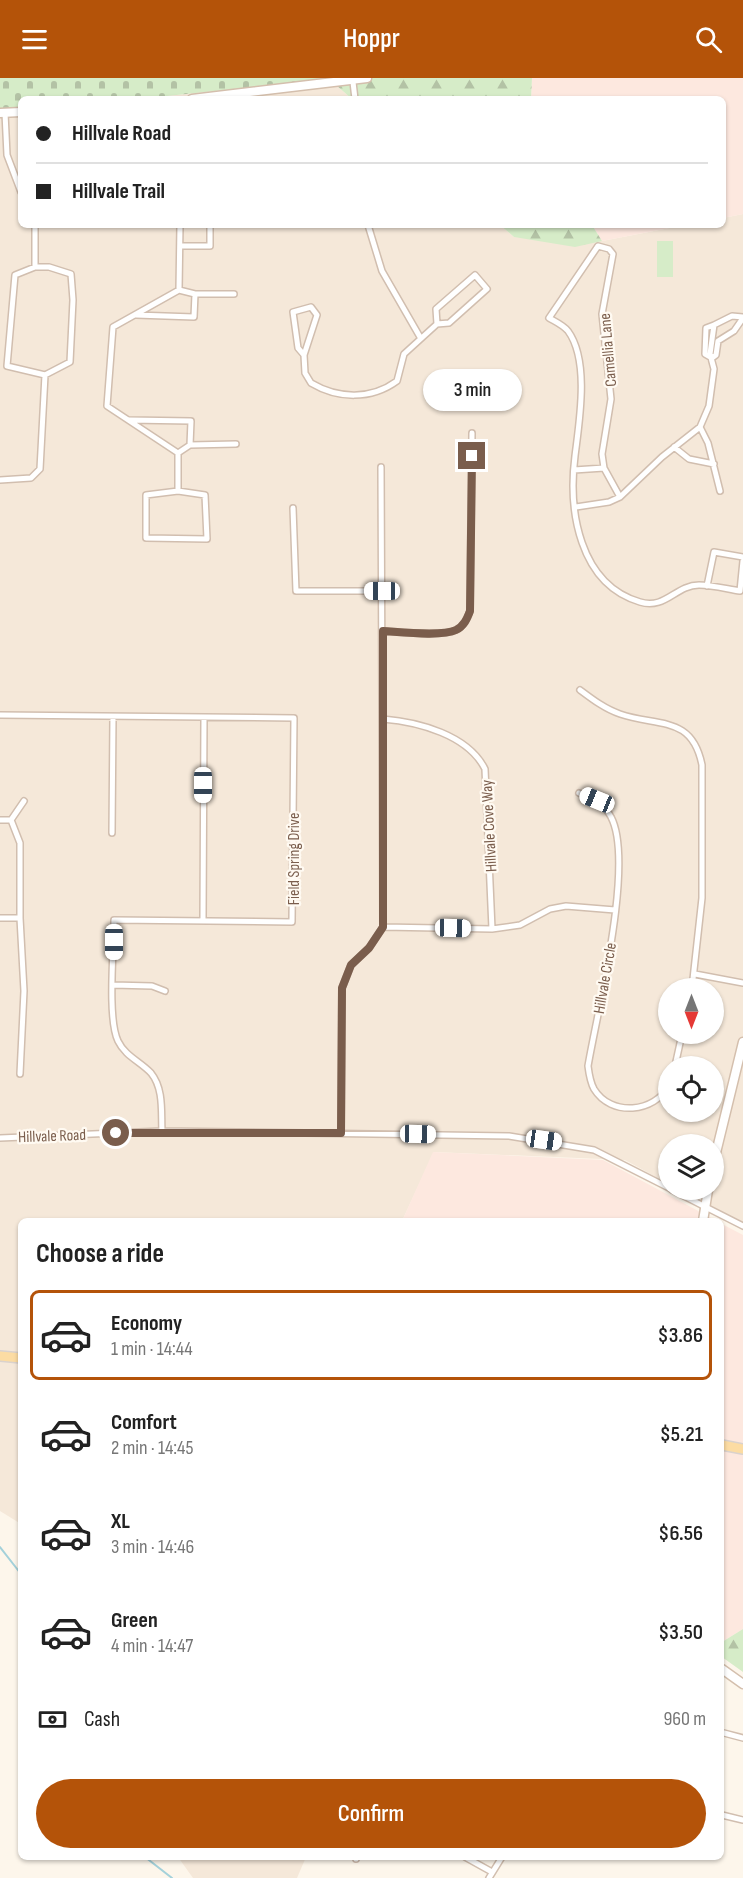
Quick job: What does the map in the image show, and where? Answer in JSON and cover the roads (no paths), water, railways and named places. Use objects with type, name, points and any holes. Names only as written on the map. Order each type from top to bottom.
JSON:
[{"type":"main road","points":[[219,96],[367,78]]},
{"type":"main road","points":[[2,113],[18,112]]},
{"type":"main road","points":[[721,1134],[743,1042]]},
{"type":"main road","points":[[704,1218],[707,1200]]},
{"type":"main road","points":[[0,1356],[18,1358]]},
{"type":"main road","points":[[724,1445],[743,1449]]},
{"type":"main road","points":[[724,1670],[743,1684]]},
{"type":"street","points":[[353,81],[355,96]]},
{"type":"street","points":[[2,113],[7,155],[18,184]]},
{"type":"street","points":[[35,228],[36,267]]},
{"type":"street","points":[[179,290],[180,228]]},
{"type":"street","points":[[180,246],[210,246],[210,228]]},
{"type":"street","points":[[370,228],[382,271],[420,337]]},
{"type":"street","name":"Camellia Lane","points":[[620,497],[604,468],[602,454],[611,399],[602,314],[613,254],[609,249],[598,246],[549,318],[568,332],[580,372],[581,409],[574,470],[576,507],[584,551],[594,569],[614,589],[639,602],[650,604],[668,600],[690,587],[707,586],[740,591],[743,559],[714,552],[707,586]]},
{"type":"street","points":[[0,369],[7,366],[45,375],[70,362],[73,300],[71,274],[49,267],[36,267],[15,275],[7,366]]},
{"type":"street","points":[[304,356],[298,348],[293,312],[311,307],[317,315],[304,356],[305,373],[311,383],[330,393],[360,396],[386,389],[397,381],[404,354],[420,337],[437,324],[449,323],[487,289],[475,275],[436,309],[437,324]]},
{"type":"street","points":[[178,453],[107,406],[107,382],[113,327],[179,290],[195,294],[234,294]]},
{"type":"street","points":[[135,315],[194,317],[195,294]]},
{"type":"street","points":[[576,507],[609,502],[620,497],[674,447],[700,427],[709,406],[714,369],[711,358],[711,340],[714,326],[732,316],[743,318],[734,331],[711,340]]},
{"type":"street","points":[[0,480],[31,478],[40,468],[45,375]]},
{"type":"street","points":[[127,420],[191,421],[190,445]]},
{"type":"street","points":[[700,427],[708,443],[720,490]]},
{"type":"street","points":[[383,631],[441,633],[455,631],[465,623],[470,611],[472,433]]},
{"type":"street","points":[[178,453],[190,445],[236,444]]},
{"type":"street","points":[[674,447],[689,459],[714,464]]},
{"type":"street","points":[[177,491],[178,453]]},
{"type":"street","points":[[341,1133],[342,988],[351,965],[369,948],[383,927],[381,467]]},
{"type":"street","points":[[574,470],[604,468]]},
{"type":"street","points":[[177,491],[205,495],[207,538],[146,538],[146,495],[177,491]]},
{"type":"street","points":[[293,508],[296,591],[382,591]]},
{"type":"street","points":[[580,690],[612,711],[682,729],[693,739],[699,751],[703,874],[695,978]]},
{"type":"street","name":"Field Spring Drive","points":[[0,715],[294,718],[292,922],[114,920],[113,1023],[118,1041],[132,1058],[150,1073],[160,1089],[162,1131]]},
{"type":"street","points":[[112,833],[113,717]]},
{"type":"street","points":[[203,920],[204,718]]},
{"type":"street","name":"Hillvale Cove Way","points":[[383,719],[399,721],[466,745],[478,756],[485,769],[492,929]]},
{"type":"street","name":"Hillvale Circle","points":[[579,793],[597,800],[605,808],[616,830],[618,866],[608,964],[588,1066],[590,1080],[603,1099],[625,1108],[648,1106],[658,1099]]},
{"type":"street","points":[[11,820],[24,801]]},
{"type":"street","points":[[0,820],[11,820]]},
{"type":"street","points":[[11,820],[20,843],[20,918],[24,982],[20,1074]]},
{"type":"street","points":[[383,927],[492,929],[520,925],[550,909],[566,906],[615,910]]},
{"type":"street","points":[[0,918],[20,918]]},
{"type":"street","points":[[696,974],[743,983]]},
{"type":"street","points":[[113,985],[152,986],[165,991]]},
{"type":"street","name":"Hillvale Road","points":[[0,1138],[162,1131],[509,1136],[594,1150],[658,1183]]},
{"type":"street","name":"Hillvale Road","points":[[695,1200],[743,1226]]},
{"type":"street","points":[[724,1732],[743,1738]]},
{"type":"street","points":[[724,1815],[743,1820]]},
{"type":"street","points":[[469,1860],[490,1875],[500,1860]]},
{"type":"waterway","points":[[0,1547],[18,1570]]},
{"type":"waterway","points":[[149,1860],[172,1878]]}]
